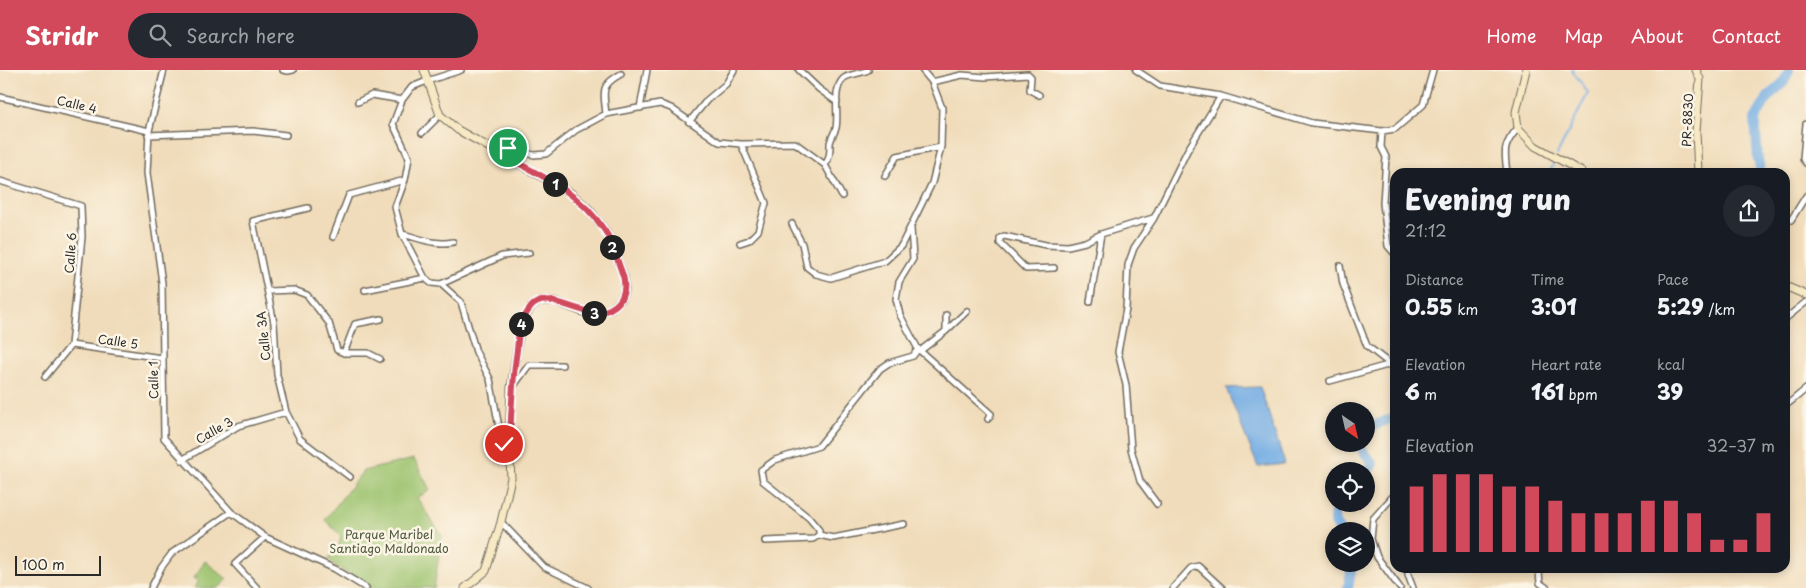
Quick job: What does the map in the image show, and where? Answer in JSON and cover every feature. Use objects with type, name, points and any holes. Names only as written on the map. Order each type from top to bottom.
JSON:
[{"type":"street","name":"Calle 1","points":[[164,70],[149,133],[147,173],[162,283],[164,438],[231,512],[265,537],[335,570],[366,588]]},
{"type":"street","points":[[283,70],[293,70]]},
{"type":"street","points":[[424,70],[440,114],[458,130],[571,193],[590,209],[607,233],[624,277],[625,290],[621,300],[611,309],[596,313],[583,312],[554,301],[540,302],[532,306],[521,324],[511,388],[511,478],[502,522],[486,572],[465,588]]},
{"type":"street","points":[[461,70],[412,87],[402,100],[393,124],[408,158],[405,180],[395,207],[402,234],[425,278],[431,283],[440,284],[502,256],[529,253]]},
{"type":"street","points":[[640,108],[647,70]]},
{"type":"street","points":[[689,122],[707,100],[726,84],[734,70]]},
{"type":"street","points":[[799,70],[818,89],[837,102]]},
{"type":"street","points":[[825,165],[830,156],[830,141],[836,128],[838,88],[843,78],[849,75],[859,75],[868,70]]},
{"type":"street","points":[[792,224],[802,244],[807,267],[816,274],[831,278],[885,261],[901,246],[932,183],[941,147],[942,108],[932,82],[922,70]]},
{"type":"street","points":[[1136,70],[1160,86],[1221,96],[1312,123],[1382,131],[1395,129],[1423,105],[1433,70]]},
{"type":"street","points":[[1526,70],[1516,112],[1518,128],[1535,146],[1575,168]]},
{"type":"street","name":"PR-8830","points":[[1696,70],[1700,79],[1696,132],[1698,168]]},
{"type":"street","points":[[606,114],[604,90],[609,80],[621,74]]},
{"type":"street","points":[[932,82],[962,75],[985,77],[1028,74],[1032,77],[1030,90],[1039,95]]},
{"type":"street","points":[[358,102],[372,95],[402,100]]},
{"type":"street","points":[[1157,504],[1140,481],[1131,449],[1126,384],[1118,352],[1126,309],[1128,265],[1134,248],[1154,218],[1187,151],[1221,96]]},
{"type":"street","name":"Calle 4","points":[[0,97],[149,133],[253,131],[286,135]]},
{"type":"street","points":[[493,150],[508,148],[534,155],[546,154],[576,130],[606,114],[660,104],[671,108],[718,142],[741,144],[795,143],[825,165],[842,196]]},
{"type":"street","points":[[422,133],[440,114]]},
{"type":"street","points":[[1806,124],[1803,159],[1806,163]]},
{"type":"street","points":[[1506,168],[1504,150],[1508,139],[1518,128]]},
{"type":"street","points":[[1382,131],[1382,146],[1386,157],[1382,203],[1388,246],[1390,248]]},
{"type":"street","points":[[740,243],[749,240],[758,231],[766,203],[741,144]]},
{"type":"street","points":[[885,176],[897,156],[941,147]]},
{"type":"street","points":[[333,237],[349,194],[405,180]]},
{"type":"street","name":"Calle 6","points":[[0,181],[81,206],[82,237],[71,345]]},
{"type":"street","points":[[1791,220],[1806,196]]},
{"type":"street","name":"Calle 3A","points":[[308,208],[253,221],[274,323],[277,375],[286,412],[300,439],[350,477]]},
{"type":"street","points":[[1054,268],[1026,269],[1000,243],[1000,238],[1004,236],[1046,246],[1068,246],[1154,218]]},
{"type":"street","points":[[911,227],[912,259],[898,282],[896,299],[900,315],[919,350],[992,414],[988,419]]},
{"type":"street","points":[[402,234],[435,243],[453,242]]},
{"type":"street","points":[[1090,302],[1102,234]]},
{"type":"street","points":[[1340,266],[1343,284],[1367,346],[1390,363]]},
{"type":"street","points":[[365,290],[425,278]]},
{"type":"street","points":[[440,284],[461,302],[476,352],[490,379],[501,438],[504,444],[510,445]]},
{"type":"street","points":[[1790,288],[1803,295],[1806,302],[1790,314]]},
{"type":"street","points":[[268,291],[294,290],[307,295],[329,323],[337,350],[344,353],[368,353],[380,359]]},
{"type":"street","points":[[819,534],[819,530],[809,518],[763,481],[761,470],[775,460],[819,446],[880,369],[889,363],[913,356],[946,331],[967,311]]},
{"type":"street","points":[[946,315],[946,331]]},
{"type":"street","points":[[344,353],[355,324],[382,319]]},
{"type":"street","points":[[44,377],[71,345]]},
{"type":"street","name":"Calle 5","points":[[71,345],[162,358]]},
{"type":"street","points":[[511,388],[529,365],[562,365]]},
{"type":"street","points":[[1330,381],[1390,365]]},
{"type":"street","points":[[1790,402],[1806,389]]},
{"type":"street","name":"Calle 3","points":[[182,460],[238,426],[286,412]]},
{"type":"street","points":[[1390,499],[1373,518],[1371,540],[1377,557],[1400,588]]},
{"type":"street","points":[[151,588],[160,568],[172,553],[231,512]]},
{"type":"street","points":[[502,522],[544,567],[588,588]]},
{"type":"street","points":[[819,534],[833,538],[904,524]]},
{"type":"street","points":[[764,541],[813,539],[819,534]]},
{"type":"street","points":[[257,588],[235,564],[265,537]]},
{"type":"street","points":[[1173,588],[1190,568],[1198,566],[1222,588]]},
{"type":"street","points":[[1408,573],[1413,588]]},
{"type":"street","points":[[1539,573],[1540,583],[1547,588]]},
{"type":"green space","name":"Parque Maribel Santiago Maldonado","points":[[414,459],[430,490],[417,498],[442,536],[434,588],[372,588],[334,565],[328,558],[338,550],[341,536],[325,520],[363,471]]},
{"type":"green space","points":[[205,561],[227,579],[219,588],[194,588],[199,581],[194,578]]},
{"type":"water","points":[[1260,387],[1285,464],[1258,467],[1226,388]]},
{"type":"waterway","points":[[1557,155],[1588,93],[1572,70]]},
{"type":"waterway","points":[[1760,168],[1755,119],[1768,97],[1784,82],[1789,70]]},
{"type":"waterway","points":[[1552,168],[1555,160]]},
{"type":"waterway","points":[[1375,425],[1390,419]]},
{"type":"waterway","points":[[1364,452],[1372,462]]},
{"type":"waterway","points":[[1335,512],[1335,522]]},
{"type":"waterway","points":[[1348,588],[1351,572]]},
{"type":"route","points":[[504,444],[510,445],[511,388],[521,324],[532,306],[540,302],[554,301],[583,312],[596,313],[611,309],[621,300],[625,290],[624,277],[607,233],[590,209],[571,193],[493,150],[508,148]]}]
